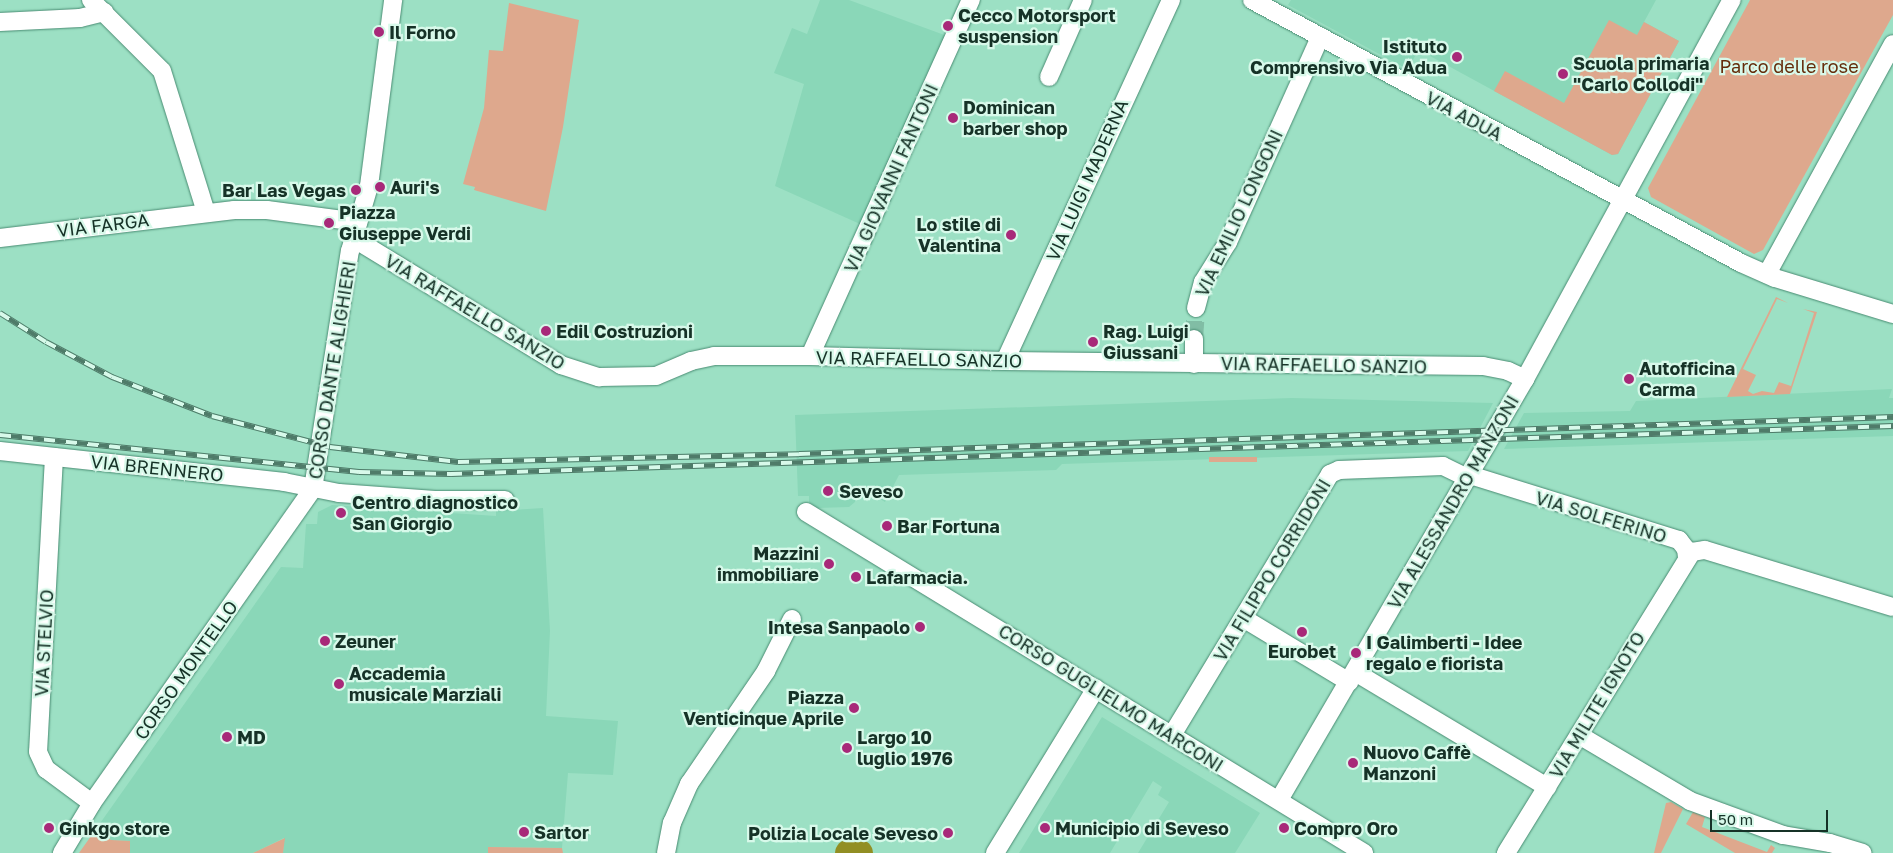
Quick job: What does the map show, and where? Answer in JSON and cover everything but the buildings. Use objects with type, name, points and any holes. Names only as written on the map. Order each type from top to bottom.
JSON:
[{"type":"street","name":"CORSO DANTE ALIGHIERI","points":[[313,489],[355,230],[371,178],[392,0]]},
{"type":"street","name":"VIA GIOVANNI FANTONI","points":[[810,356],[971,0]]},
{"type":"street","points":[[1050,77],[1083,0]]},
{"type":"street","name":"VIA LUIGI MADERNA","points":[[1005,361],[1170,0]]},
{"type":"street","name":"VIA ADUA","points":[[1252,0],[1624,201],[1767,274],[1893,314]]},
{"type":"street","name":"VIA ALESSANDRO MANZONI","points":[[1279,800],[1525,379],[1624,201],[1732,0]]},
{"type":"street","points":[[0,22],[80,18],[98,6],[162,71],[206,212],[261,210],[355,230]]},
{"type":"street","name":"VIA EMILIO LONGONI","points":[[1196,308],[1203,282],[1228,242],[1320,37]]},
{"type":"street","points":[[1767,274],[1893,44]]},
{"type":"street","name":"VIA FARGA","points":[[0,238],[206,212]]},
{"type":"street","name":"VIA RAFFAELLO SANZIO","points":[[355,230],[561,365],[584,375],[642,378],[656,376],[691,361],[714,356],[810,356],[1194,364],[1483,366],[1508,371],[1525,379]]},
{"type":"street","points":[[1194,339],[1194,364]]},
{"type":"street","name":"VIA BRENNERO","points":[[0,451],[284,482],[313,489],[435,500],[505,500]]},
{"type":"street","name":"VIA STELVIO","points":[[54,457],[38,752],[46,769],[92,804]]},
{"type":"street","name":"VIA FILIPPO CORRIDONI","points":[[1172,735],[1332,472],[1443,466],[1469,477]]},
{"type":"street","name":"VIA SOLFERINO","points":[[1469,477],[1679,540],[1686,549],[1686,557]]},
{"type":"street","name":"CORSO MONTELLO","points":[[62,853],[92,804],[313,489]]},
{"type":"street","name":"CORSO GUGLIELMO MARCONI","points":[[806,512],[1364,853]]},
{"type":"street","name":"VIA SOLFERINO","points":[[1686,557],[1692,552],[1705,550],[1893,607]]},
{"type":"street","name":"VIA MILITE IGNOTO","points":[[1506,853],[1686,557]]},
{"type":"street","points":[[1243,618],[1547,787]]},
{"type":"street","points":[[666,853],[672,823],[689,784],[766,671],[792,619]]},
{"type":"street","points":[[995,853],[1096,688]]},
{"type":"street","points":[[1579,735],[1690,801],[1782,834],[1853,851]]},
{"type":"shaded area","points":[[820,0],[849,0],[947,36],[860,224],[775,186],[804,84],[774,73],[792,28],[807,34]]},
{"type":"shaded area","name":"Scuola primaria \"Carlo Collodi\"","points":[[1291,0],[1656,0],[1644,22],[1679,41],[1618,154],[1612,155],[1419,50],[1407,69],[1288,5]]},
{"type":"shaded area","points":[[1892,389],[1889,398],[1893,398],[1893,436],[1504,449],[1524,413],[1630,411],[1636,401]]},
{"type":"shaded area","points":[[1292,398],[1493,403],[1468,451],[1062,464],[1056,470],[899,475],[885,502],[872,494],[856,494],[855,502],[849,507],[817,508],[809,502],[809,496],[798,496],[795,415]]},
{"type":"shaded area","points":[[332,505],[496,516],[496,511],[543,508],[550,631],[546,716],[618,721],[613,775],[568,773],[562,848],[488,847],[488,853],[283,853],[284,838],[253,853],[130,853],[130,841],[111,840],[96,829],[281,567],[303,568],[306,524],[317,524],[318,512]]},
{"type":"shaded area","points":[[1102,717],[1260,813],[1235,853],[1138,853],[1169,802],[1158,795],[1162,787],[1153,781],[1110,853],[1019,853]]},
{"type":"green space","name":"Parco delle rose","points":[[1750,0],[1893,0],[1893,15],[1763,250],[1754,254],[1651,197],[1648,188]]},
{"type":"green space","points":[[509,3],[579,20],[563,127],[546,211],[474,190],[475,187],[463,184],[484,108],[489,50],[503,51]]},
{"type":"green space","points":[[1609,20],[1637,35],[1644,22],[1679,41],[1618,154],[1612,155],[1494,91],[1505,71],[1564,103]]},
{"type":"green space","points":[[1776,297],[1788,303],[1777,299],[1743,369],[1756,375],[1748,391],[1753,394],[1762,391],[1774,393],[1779,382],[1791,386],[1814,313],[1803,309],[1817,312],[1790,394],[1727,397]]},
{"type":"green space","points":[[1209,457],[1257,457],[1257,462],[1209,462]]},
{"type":"green space","points":[[1671,802],[1683,809],[1661,853],[1654,853],[1666,803]]},
{"type":"green space","points":[[1693,812],[1705,817],[1702,827],[1767,852],[1771,845],[1775,848],[1772,853],[1735,853],[1686,824]]},
{"type":"green space","points":[[96,829],[111,840],[130,841],[130,853],[79,853]]},
{"type":"green space","points":[[285,838],[283,853],[253,853]]},
{"type":"green space","points":[[488,847],[562,848],[563,853],[488,853]]},
{"type":"waterway","name":"Seveso","points":[[849,853],[858,853]]},
{"type":"tunnel","points":[[1194,339],[1196,308]]},
{"type":"railway","points":[[0,313],[46,342],[112,377],[212,416],[330,447],[458,462],[799,454],[1893,417]]},
{"type":"railway","points":[[0,435],[359,472],[451,474],[1893,426]]},
{"type":"place","name":"Cecco Motorsport suspension","points":[[948,26]]},
{"type":"place","name":"Il Forno","points":[[379,32]]},
{"type":"place","name":"Istituto Comprensivo Via Adua","points":[[1457,57]]},
{"type":"place","name":"Scuola primaria \"Carlo Collodi\"","points":[[1563,74]]},
{"type":"place","name":"Dominican barber shop","points":[[953,118]]},
{"type":"place","name":"Auri's","points":[[380,187]]},
{"type":"place","name":"Bar Las Vegas","points":[[356,190]]},
{"type":"place","name":"Piazza Giuseppe Verdi","points":[[329,223]]},
{"type":"place","name":"Lo stile di Valentina","points":[[1011,235]]},
{"type":"place","name":"Edil Costruzioni","points":[[546,331]]},
{"type":"place","name":"Rag. Luigi Giussani","points":[[1093,342]]},
{"type":"place","name":"Autofficina Carma","points":[[1629,379]]},
{"type":"place","name":"Seveso","points":[[828,491]]},
{"type":"place","name":"Centro diagnostico San Giorgio","points":[[341,513]]},
{"type":"place","name":"Bar Fortuna","points":[[887,526]]},
{"type":"place","name":"Mazzini immobiliare","points":[[829,564]]},
{"type":"place","name":"Lafarmacia.","points":[[856,577]]},
{"type":"place","name":"Intesa Sanpaolo","points":[[920,627]]},
{"type":"place","name":"Eurobet","points":[[1302,632]]},
{"type":"place","name":"Zeuner","points":[[325,641]]},
{"type":"place","name":"I Galimberti - Idee regalo e fiorista","points":[[1356,653]]},
{"type":"place","name":"Accademia musicale Marziali","points":[[339,684]]},
{"type":"place","name":"Piazza Venticinque Aprile","points":[[854,708]]},
{"type":"place","name":"MD","points":[[227,737]]},
{"type":"place","name":"Largo 10 luglio 1976","points":[[847,748]]},
{"type":"place","name":"Nuovo Caffè Manzoni","points":[[1353,763]]},
{"type":"place","name":"Ginkgo store","points":[[49,828]]},
{"type":"place","name":"Municipio di Seveso","points":[[1045,828]]},
{"type":"place","name":"Compro Oro","points":[[1284,828]]},
{"type":"place","name":"Sartor","points":[[524,832]]},
{"type":"place","name":"Polizia Locale Seveso","points":[[948,833]]}]
